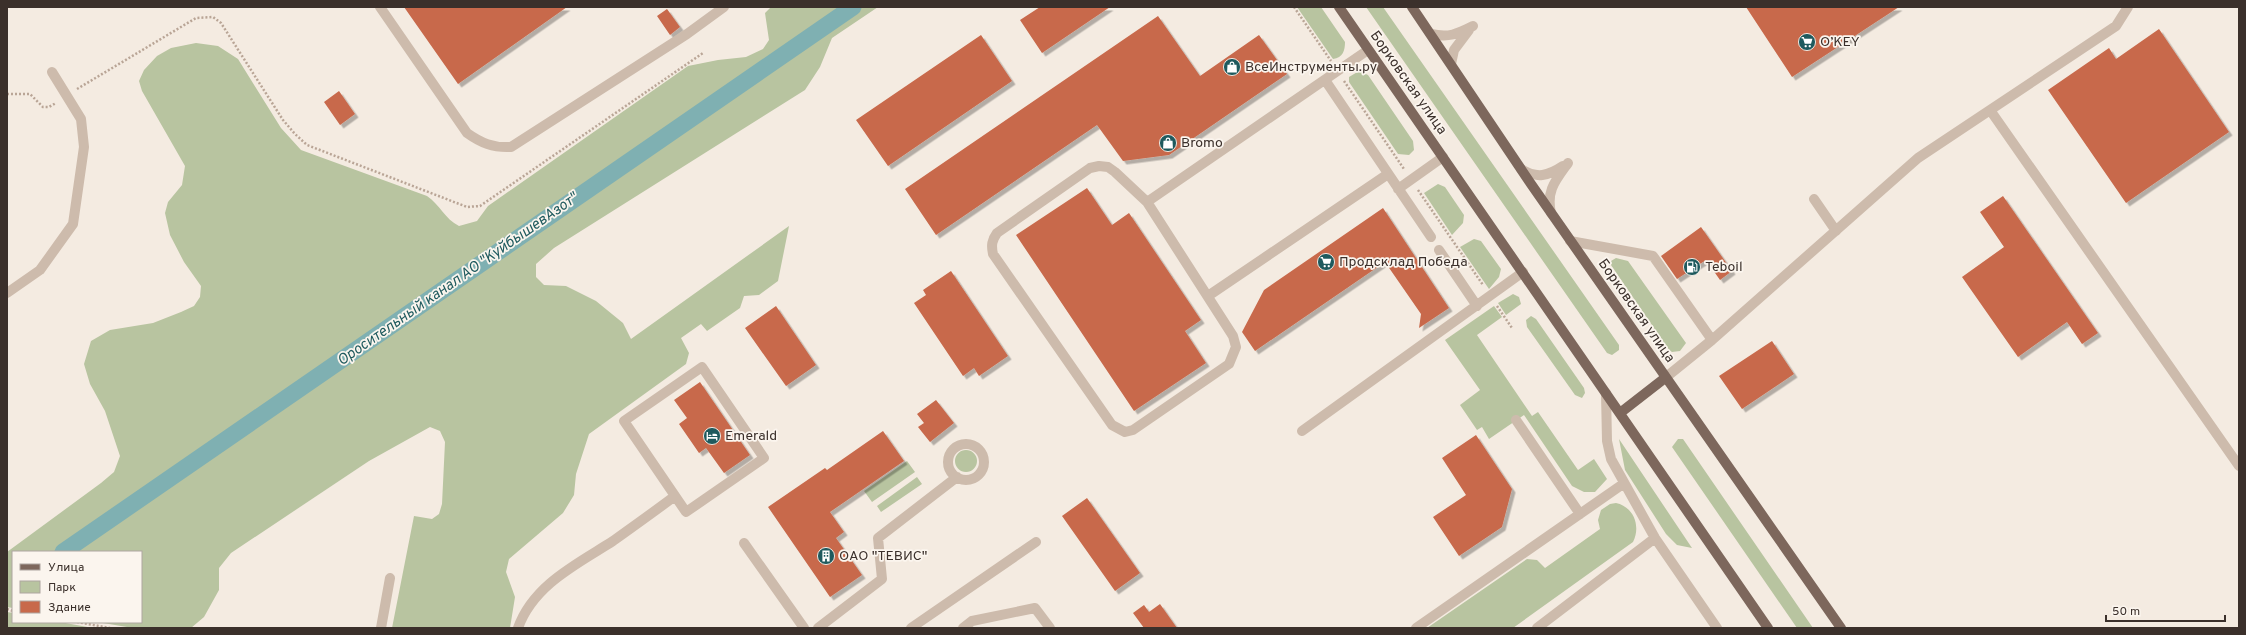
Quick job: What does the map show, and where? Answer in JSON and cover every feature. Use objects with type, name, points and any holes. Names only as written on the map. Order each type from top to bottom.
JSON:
[{"type":"main road","name":"Борковская улица","points":[[1339,7],[1768,628]]},
{"type":"main road","name":"Борковская улица","points":[[1412,7],[1552,215],[1841,628]]},
{"type":"main road","points":[[1620,413],[1665,378]]},
{"type":"street","points":[[380,7],[467,133],[481,143],[497,148],[511,147],[687,34],[724,7]]},
{"type":"street","points":[[1665,378],[1712,340],[1918,158],[2116,26],[2128,7]]},
{"type":"street","points":[[1431,34],[1443,37],[1458,34],[1473,26],[1454,50],[1451,64]]},
{"type":"street","points":[[1147,202],[1368,50]]},
{"type":"street","points":[[7,293],[40,270],[74,224],[84,148],[81,119],[52,72]]},
{"type":"street","points":[[1325,80],[1431,238]]},
{"type":"street","points":[[1990,110],[2239,466]]},
{"type":"street","points":[[1398,189],[1443,157]]},
{"type":"street","points":[[1521,169],[1532,176],[1541,176],[1553,173],[1568,163],[1551,189],[1548,200],[1552,215]]},
{"type":"street","points":[[1099,166],[1108,167],[1147,202],[1208,296],[1233,336],[1236,347],[1229,364],[1133,430],[1125,432],[1112,425],[993,254],[992,239],[997,233],[1090,168],[1099,166]]},
{"type":"street","points":[[1208,296],[1388,174]]},
{"type":"street","points":[[1814,199],[1836,231]]},
{"type":"street","points":[[1570,241],[1653,256],[1712,340]]},
{"type":"street","points":[[1439,250],[1476,306]]},
{"type":"street","points":[[1302,431],[1523,272]]},
{"type":"street","points":[[702,367],[764,458],[686,512],[675,496],[624,421],[702,367]]},
{"type":"street","points":[[1606,393],[1607,441],[1611,459],[1623,484],[1655,538],[1717,628]]},
{"type":"street","points":[[1516,420],[1580,514]]},
{"type":"street","points":[[818,628],[882,579],[878,538],[957,477]]},
{"type":"street","points":[[1416,628],[1623,484]]},
{"type":"street","points":[[518,628],[531,602],[550,583],[643,520],[675,496]]},
{"type":"street","points":[[1537,628],[1655,538]]},
{"type":"street","points":[[911,628],[1036,542]]},
{"type":"street","points":[[744,543],[804,628]]},
{"type":"street","points":[[381,628],[390,578]]},
{"type":"street","points":[[963,628],[972,621],[1035,608],[1050,628]]},
{"type":"path","points":[[7,94],[30,94],[43,107],[49,107],[196,18],[213,17],[221,23],[283,120],[294,134],[307,145],[467,207],[480,206],[703,53]]},
{"type":"path","points":[[82,623],[110,628]]},
{"type":"green space","points":[[771,7],[878,7],[832,38],[820,67],[805,90],[554,248],[536,264],[536,277],[544,285],[566,286],[596,301],[623,323],[631,339],[789,226],[778,281],[759,295],[744,296],[740,308],[707,331],[701,324],[681,338],[689,353],[686,364],[589,434],[576,474],[574,495],[563,513],[509,559],[506,572],[515,597],[510,628],[392,628],[414,516],[432,519],[439,514],[442,504],[445,442],[440,431],[430,427],[369,461],[231,553],[219,568],[219,590],[204,617],[191,628],[133,628],[103,623],[142,623],[142,551],[12,551],[12,608],[7,607],[7,552],[114,472],[120,456],[105,411],[90,384],[84,364],[91,341],[110,330],[153,323],[181,312],[194,306],[200,297],[201,286],[184,262],[170,235],[165,213],[168,202],[182,185],[185,166],[142,91],[139,81],[144,70],[157,56],[171,48],[196,43],[218,46],[238,59],[281,128],[301,150],[427,196],[450,220],[459,226],[477,221],[488,206],[688,66],[718,60],[746,57],[763,49],[769,40],[765,13]]},
{"type":"green space","points":[[1297,7],[1321,7],[1345,42],[1344,51],[1339,57],[1333,59]]},
{"type":"green space","points":[[1366,7],[1383,7],[1619,345],[1619,350],[1612,355],[1607,353]]},
{"type":"green space","points":[[1359,71],[1368,75],[1413,141],[1414,150],[1409,155],[1398,154],[1349,82],[1349,77]]},
{"type":"green space","points":[[1438,184],[1445,187],[1464,215],[1463,223],[1452,235],[1424,193]]},
{"type":"green space","points":[[1474,239],[1481,241],[1501,269],[1499,277],[1489,289],[1460,247]]},
{"type":"green space","points":[[1616,258],[1628,261],[1686,343],[1680,351],[1672,352],[1669,350],[1611,265],[1611,261]]},
{"type":"green space","points":[[1513,294],[1519,297],[1521,304],[1506,315],[1498,303]]},
{"type":"green space","points":[[1494,306],[1502,317],[1477,335],[1532,416],[1538,412],[1578,470],[1594,459],[1607,479],[1595,492],[1584,492],[1572,486],[1524,415],[1489,439],[1482,427],[1477,430],[1460,405],[1480,390],[1445,340]]},
{"type":"green space","points":[[1531,316],[1536,319],[1584,388],[1585,393],[1582,398],[1575,395],[1527,327],[1526,320]]},
{"type":"green space","points":[[1619,439],[1692,548],[1677,545],[1666,534],[1625,470]]},
{"type":"green space","points":[[1678,439],[1683,439],[1813,628],[1797,628],[1672,447]]},
{"type":"green space","points":[[966,450],[974,453],[977,461],[974,469],[966,472],[958,469],[955,461],[958,453]]},
{"type":"green space","points":[[907,461],[915,472],[872,502],[864,491]]},
{"type":"green space","points":[[917,477],[922,484],[881,512],[877,506]]},
{"type":"green space","points":[[1616,503],[1627,509],[1634,518],[1636,530],[1633,542],[1513,628],[1427,628],[1527,559],[1537,560],[1545,568],[1600,529],[1598,520],[1601,510],[1610,504]]},
{"type":"green space","points":[[7,612],[12,613],[12,623],[66,623],[93,628],[7,628]]},
{"type":"building","points":[[404,7],[567,7],[458,84]]},
{"type":"building","points":[[1040,7],[1110,7],[1042,53],[1020,20]]},
{"type":"building","name":"O’KEY","points":[[1746,7],[1899,7],[1792,77]]},
{"type":"building","points":[[667,9],[680,27],[670,35],[657,16]]},
{"type":"building","points":[[1158,16],[1200,76],[1259,35],[1287,74],[1169,155],[1123,161],[1097,125],[936,235],[905,189]]},
{"type":"building","points":[[2159,29],[2229,132],[2126,203],[2048,90],[2109,48],[2116,59]]},
{"type":"building","points":[[981,35],[1012,81],[888,166],[856,120]]},
{"type":"building","points":[[339,91],[355,114],[340,125],[324,102]]},
{"type":"building","points":[[1087,188],[1112,225],[1129,213],[1201,320],[1185,331],[1206,363],[1134,411],[1016,235]]},
{"type":"building","points":[[2003,196],[2098,333],[2082,344],[2067,322],[2018,357],[1962,277],[2004,247],[1980,212]]},
{"type":"building","points":[[1383,208],[1449,308],[1419,328],[1421,314],[1385,262],[1255,351],[1242,332],[1264,290]]},
{"type":"building","points":[[1701,227],[1732,271],[1720,280],[1706,260],[1677,279],[1661,256]]},
{"type":"building","points":[[951,271],[1008,356],[979,376],[974,368],[963,376],[914,303],[926,295],[923,290]]},
{"type":"building","points":[[776,306],[816,365],[786,386],[745,328]]},
{"type":"building","points":[[1772,341],[1794,374],[1742,409],[1719,376]]},
{"type":"building","name":"Emerald","points":[[700,382],[750,455],[724,473],[706,448],[699,453],[679,424],[687,418],[674,400]]},
{"type":"building","points":[[936,400],[954,423],[930,442],[918,427],[924,423],[917,414]]},
{"type":"building","points":[[883,431],[904,461],[830,512],[844,532],[836,538],[862,575],[830,597],[768,507],[825,468],[827,470]]},
{"type":"building","points":[[1476,435],[1512,489],[1502,527],[1459,556],[1433,517],[1466,495],[1442,458]]},
{"type":"building","points":[[1087,498],[1140,573],[1115,591],[1062,516]]},
{"type":"building","points":[[1160,604],[1177,628],[1144,628],[1133,613],[1144,605],[1149,612]]},
{"type":"waterway","name":"Оросительный канал АО \"КуйбышевАзот\"","points":[[64,551],[853,7]]},
{"type":"place","name":"O’KEY","points":[[1807,42]]},
{"type":"place","name":"ВсеИнструменты.ру","points":[[1232,67]]},
{"type":"place","name":"Bromo","points":[[1168,143]]},
{"type":"place","name":"Продсклад Победа","points":[[1326,262]]},
{"type":"place","name":"Teboil","points":[[1692,267]]},
{"type":"place","name":"Emerald","points":[[712,436]]},
{"type":"place","name":"ОАО \"ТЕВИС\"","points":[[826,556]]}]
